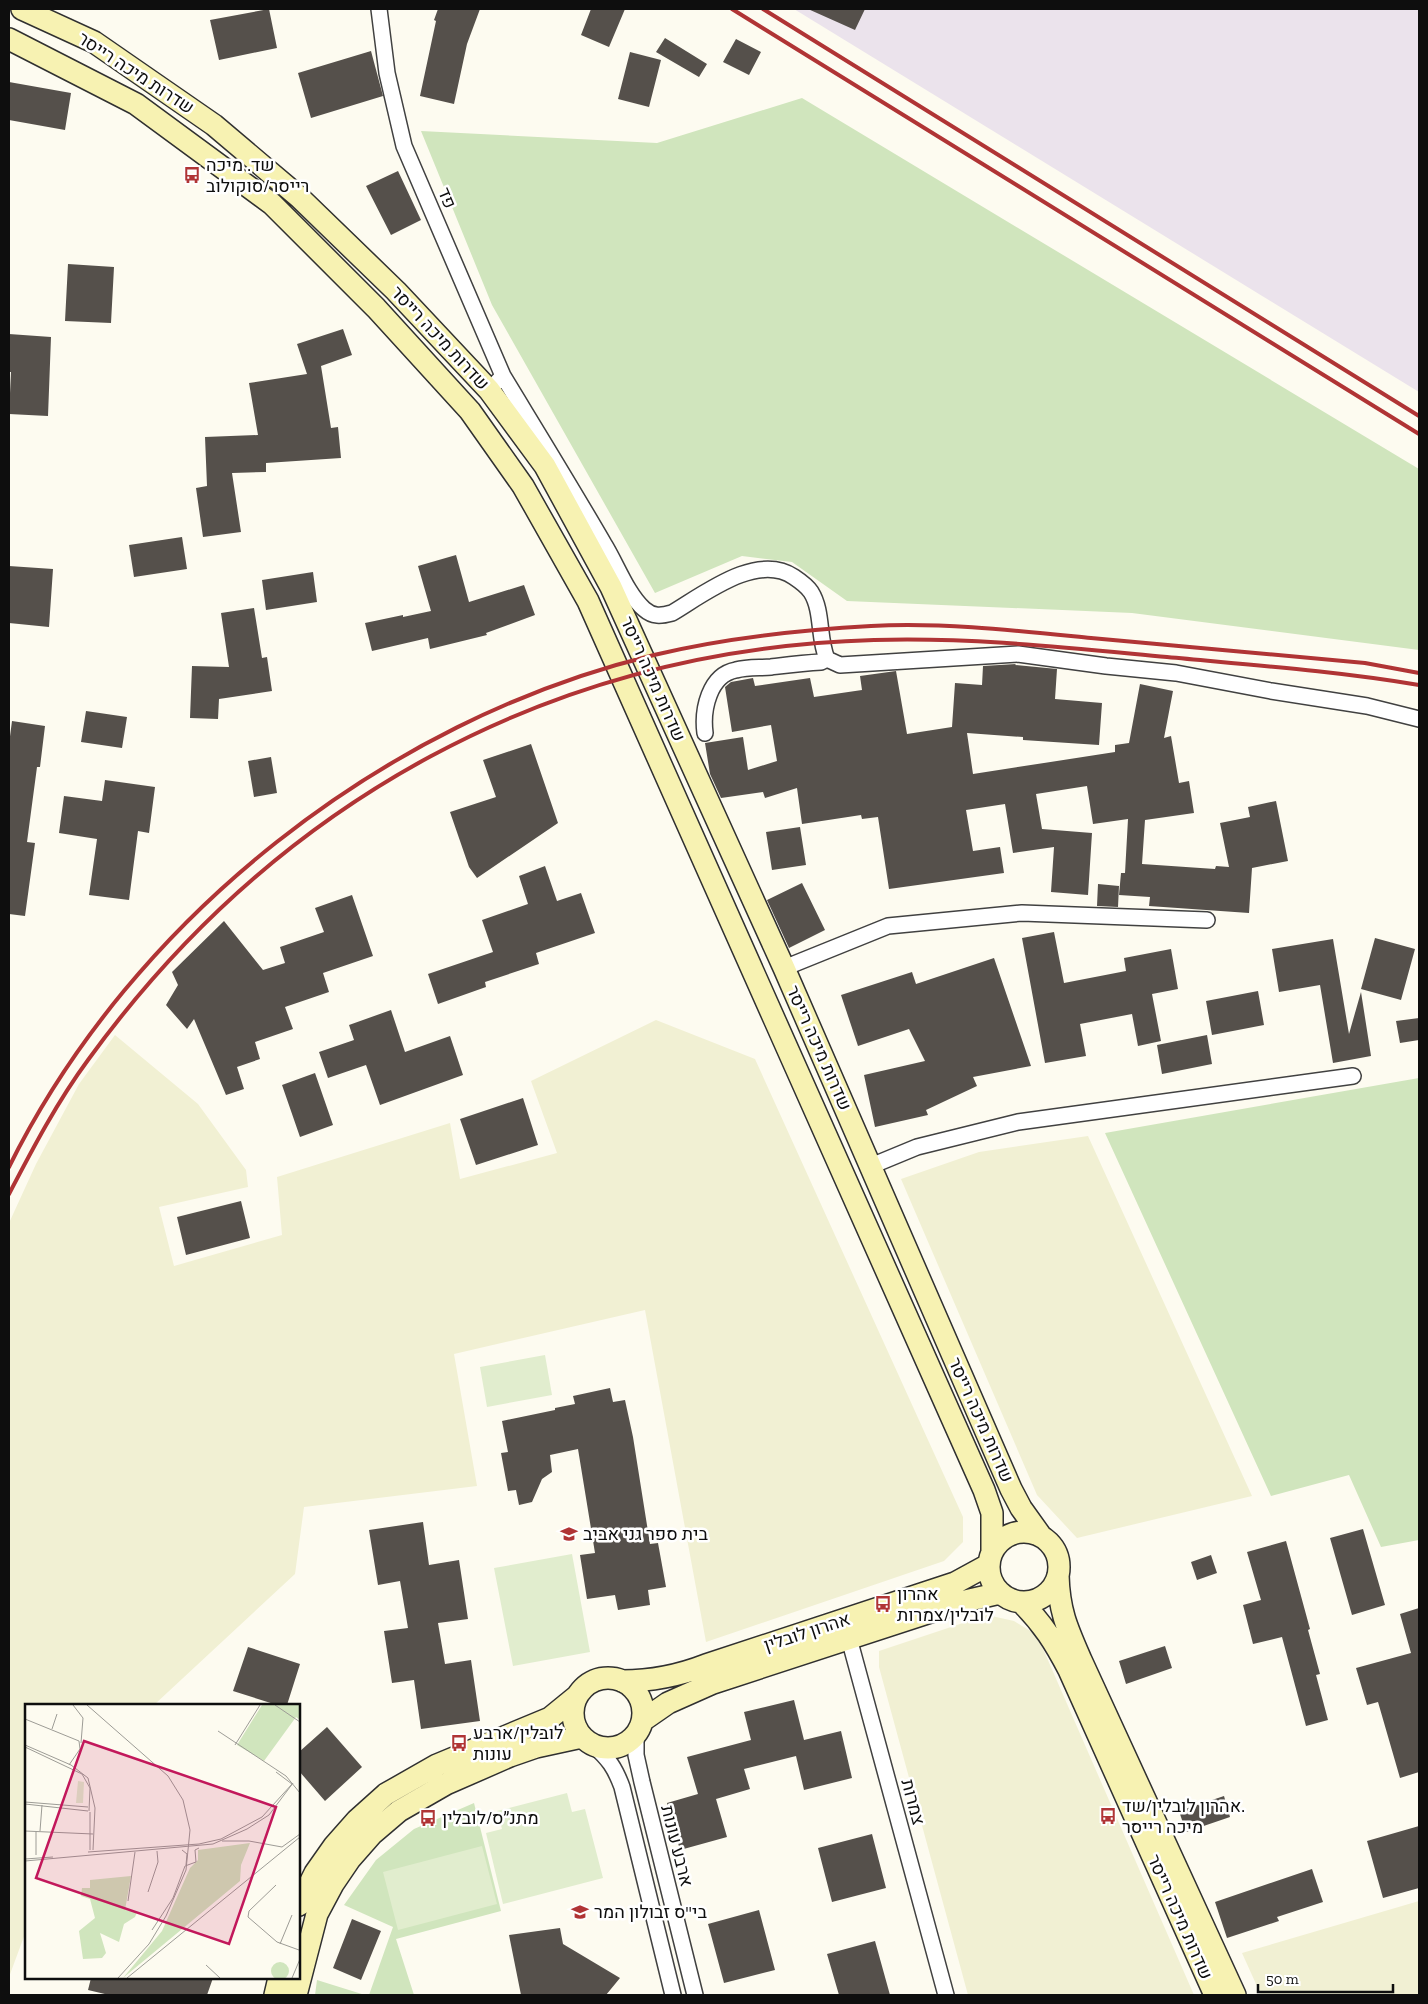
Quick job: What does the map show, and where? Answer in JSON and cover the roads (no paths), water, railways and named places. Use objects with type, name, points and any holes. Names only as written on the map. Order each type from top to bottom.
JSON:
[{"type":"street","name":"שדרות מיכה רייסר","points":[[22,9],[94,42],[214,124],[300,197],[496,383],[612,586],[784,968],[1012,1489],[1021,1508],[1041,1536]]},
{"type":"street","name":"פד","points":[[378,9],[387,73],[404,146],[496,383],[604,544],[635,600],[644,610],[653,615],[662,616],[672,613],[740,574],[771,569],[787,572],[811,592],[816,607],[821,643],[826,659]]},
{"type":"street","name":"שדרות מיכה רייסר","points":[[9,40],[136,104],[272,204],[376,308],[470,411],[524,486],[588,601],[980,1481],[992,1513],[990,1558]]},
{"type":"street","points":[[705,733],[703,719],[713,686],[719,679],[734,670],[821,662],[826,659],[840,665],[1018,654],[1176,673],[1271,691],[1367,706],[1419,719]]},
{"type":"street","points":[[784,968],[888,926],[1022,913],[1207,920]]},
{"type":"street","points":[[871,1166],[917,1147],[1018,1122],[1353,1076]]},
{"type":"street","points":[[1030,1532],[1041,1536],[1050,1543],[1056,1552],[1059,1564],[1058,1575],[1048,1592],[1040,1598],[1031,1602],[1009,1599],[1000,1593],[991,1580],[990,1558],[999,1541],[1008,1535],[1030,1532]]},
{"type":"street","name":"אהרון לובלין","points":[[639,1727],[668,1703],[955,1583],[990,1558]]},
{"type":"street","name":"שדרות מיכה רייסר","points":[[1058,1575],[1062,1616],[1235,1995]]},
{"type":"street","name":"אהרון לובלין","points":[[622,1682],[647,1681],[684,1674],[706,1665],[1000,1593]]},
{"type":"street","name":"שדרות מיכה רייסר","points":[[1021,1602],[1039,1620],[1052,1637],[1069,1670],[1215,1995]]},
{"type":"street","name":"צמרות","points":[[847,1629],[946,1995]]},
{"type":"street","points":[[300,1903],[315,1873],[334,1846],[386,1794],[437,1766],[550,1718],[584,1688],[597,1680],[612,1679],[622,1682],[636,1694],[642,1712],[639,1727],[630,1740],[612,1748],[587,1741],[536,1747],[510,1756],[446,1784],[398,1811],[350,1859],[333,1884],[317,1914],[300,1978]]},
{"type":"street","points":[[577,1696],[573,1706],[576,1728],[587,1741],[607,1756],[616,1771],[622,1787],[673,1995]]},
{"type":"street","name":"ארבע עונות","points":[[639,1727],[636,1755],[695,1995]]},
{"type":"street","points":[[275,1995],[279,1979]]},
{"type":"street","points":[[296,1995],[300,1979]]},
{"type":"railway","points":[[732,9],[1419,434]]},
{"type":"railway","points":[[763,9],[1419,416]]},
{"type":"railway","points":[[9,1167],[61,1076],[124,991],[196,913],[277,842],[364,780],[457,727],[554,685],[654,655],[735,639],[789,632],[898,625],[981,628],[1365,663],[1419,673]]},
{"type":"railway","points":[[9,1194],[36,1142],[88,1060],[163,968],[245,886],[334,816],[431,756],[533,709],[642,673],[755,650],[874,640],[947,640],[1058,647],[1294,669],[1419,685]]},
{"type":"place","name":"שד. מיכה רייסר/סוקולוב","points":[[192,175]]},
{"type":"place","name":"בית ספר גני אביב","points":[[569,1534]]},
{"type":"place","name":"אהרון לובלין/צמרות","points":[[883,1604]]},
{"type":"place","name":"לובלין/ארבע עונות","points":[[459,1743]]},
{"type":"place","name":"אהרון לובלין/שד. מיכה רייסר","points":[[1108,1816]]},
{"type":"place","name":"מתנ״ס/לובלין","points":[[428,1818]]},
{"type":"place","name":"בי\"ס זבולון המר","points":[[580,1912]]}]
